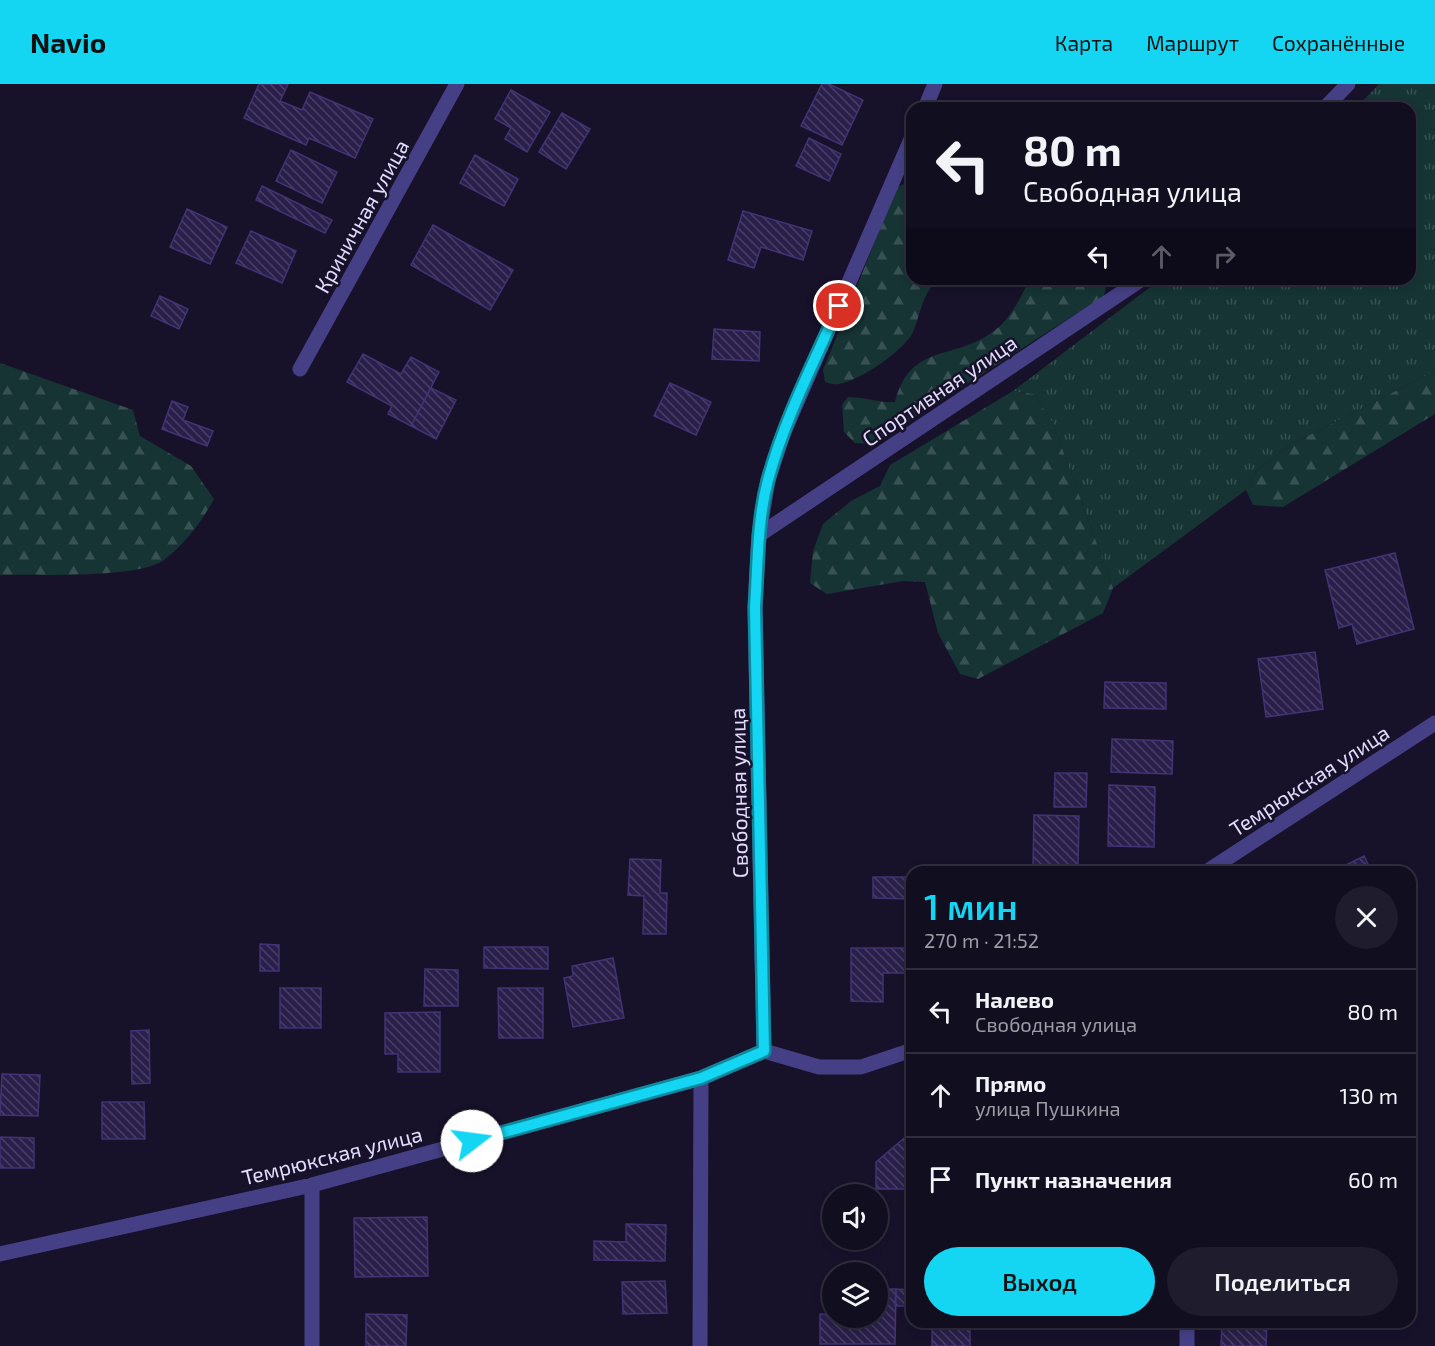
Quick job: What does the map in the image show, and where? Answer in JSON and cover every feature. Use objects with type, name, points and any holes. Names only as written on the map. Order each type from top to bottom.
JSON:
[{"type":"street","name":"Криничная улица","points":[[300,369],[458,84]]},
{"type":"street","points":[[928,102],[935,84]]},
{"type":"street","points":[[1331,102],[1348,84]]},
{"type":"street","name":"Свободная улица","points":[[764,1051],[755,607],[759,535],[768,480],[784,432],[906,151]]},
{"type":"street","name":"Спортивная улица","points":[[759,535],[1133,285]]},
{"type":"street","name":"Темрюкская улица","points":[[1215,866],[1435,723]]},
{"type":"street","points":[[764,1051],[819,1067],[861,1067],[906,1052]]},
{"type":"street","name":"Темрюкская улица","points":[[0,1254],[312,1185],[701,1078],[764,1051]]},
{"type":"street","points":[[700,1346],[701,1078]]},
{"type":"street","points":[[312,1185],[312,1346]]},
{"type":"street","points":[[1187,1328],[1187,1346]]},
{"type":"green space","points":[[1379,84],[1435,84],[1435,371],[1288,446],[1255,472],[1246,490],[1113,588],[1053,423],[1034,394],[1013,391],[1153,285],[1416,285],[1416,102],[1362,102]]},
{"type":"green space","points":[[906,183],[906,285],[937,285],[932,286],[925,297],[913,332],[891,356],[847,382],[835,384],[825,382],[823,370],[897,187]]},
{"type":"green space","points":[[1027,285],[1106,285],[1104,296],[871,444],[855,443],[844,432],[842,405],[848,397],[895,402],[902,383],[921,362],[990,334],[1003,323]]},
{"type":"green space","points":[[0,363],[133,410],[140,436],[191,466],[214,499],[192,532],[172,554],[151,566],[110,573],[0,575]]},
{"type":"green space","points":[[1435,371],[1435,414],[1283,507],[1253,505],[1246,490],[1255,472],[1288,446]]},
{"type":"green space","points":[[1013,391],[1034,394],[1053,423],[1113,588],[1103,613],[978,679],[960,674],[938,633],[925,582],[903,581],[827,594],[810,583],[813,551],[823,524],[851,501],[880,486],[890,465]]},
{"type":"building","points":[[259,84],[288,84],[280,101],[302,110],[310,92],[373,119],[355,158],[309,138],[306,145],[244,118]]},
{"type":"building","points":[[822,84],[829,84],[863,100],[842,145],[801,126]]},
{"type":"building","points":[[511,90],[550,112],[527,152],[505,139],[511,128],[495,119]]},
{"type":"building","points":[[562,113],[590,129],[566,169],[539,152]]},
{"type":"building","points":[[809,138],[841,154],[829,181],[796,166]]},
{"type":"building","points":[[291,150],[337,172],[322,203],[276,181]]},
{"type":"building","points":[[475,155],[518,179],[504,206],[460,183]]},
{"type":"building","points":[[262,186],[332,220],[325,233],[256,200]]},
{"type":"building","points":[[187,209],[227,227],[210,264],[170,247]]},
{"type":"building","points":[[743,211],[812,231],[803,260],[761,247],[754,268],[728,260]]},
{"type":"building","points":[[433,225],[513,270],[490,310],[411,265]]},
{"type":"building","points":[[251,231],[296,251],[282,283],[236,263]]},
{"type":"building","points":[[160,296],[188,309],[179,329],[151,316]]},
{"type":"building","points":[[714,329],[760,332],[759,361],[712,359]]},
{"type":"building","points":[[363,354],[401,374],[411,357],[439,372],[411,426],[388,414],[392,406],[347,382]]},
{"type":"building","points":[[670,383],[711,402],[696,435],[654,416]]},
{"type":"building","points":[[431,388],[456,400],[436,439],[411,426]]},
{"type":"building","points":[[172,401],[188,407],[183,420],[213,431],[207,446],[162,429]]},
{"type":"building","points":[[1395,553],[1414,629],[1357,644],[1352,624],[1339,628],[1325,570]]},
{"type":"building","points":[[1315,652],[1323,709],[1266,717],[1258,659]]},
{"type":"building","points":[[1105,682],[1166,683],[1166,709],[1104,708]]},
{"type":"building","points":[[1112,739],[1173,741],[1172,774],[1111,772]]},
{"type":"building","points":[[1055,773],[1087,773],[1086,807],[1054,807]]},
{"type":"building","points":[[1109,785],[1155,787],[1154,847],[1108,846]]},
{"type":"building","points":[[1034,815],[1079,816],[1078,866],[1033,866]]},
{"type":"building","points":[[1364,856],[1369,866],[1344,866]]},
{"type":"building","points":[[630,859],[661,860],[660,893],[667,893],[666,934],[643,934],[644,896],[628,895]]},
{"type":"building","points":[[946,865],[1002,866],[946,866]]},
{"type":"building","points":[[873,877],[906,877],[906,899],[873,898]]},
{"type":"building","points":[[260,944],[279,945],[279,971],[260,971]]},
{"type":"building","points":[[484,947],[548,947],[548,969],[484,968]]},
{"type":"building","points":[[851,948],[906,948],[906,973],[883,973],[883,1002],[851,1001]]},
{"type":"building","points":[[613,958],[624,1018],[573,1027],[564,978],[573,976],[572,966]]},
{"type":"building","points":[[425,969],[458,970],[458,1006],[424,1006]]},
{"type":"building","points":[[280,988],[321,988],[321,1028],[280,1028]]},
{"type":"building","points":[[498,988],[543,988],[543,1038],[499,1038]]},
{"type":"building","points":[[440,1012],[440,1072],[398,1072],[398,1054],[385,1054],[385,1013]]},
{"type":"building","points":[[149,1030],[150,1083],[132,1084],[131,1031]]},
{"type":"building","points":[[2,1074],[40,1075],[38,1116],[0,1115]]},
{"type":"building","points":[[102,1102],[144,1102],[145,1139],[102,1139]]},
{"type":"building","points":[[0,1137],[34,1138],[34,1168],[0,1168]]},
{"type":"building","points":[[906,1137],[906,1189],[888,1189],[888,1184],[876,1184],[876,1162]]},
{"type":"building","points":[[427,1217],[428,1276],[355,1277],[354,1218]]},
{"type":"building","points":[[626,1224],[666,1225],[665,1261],[594,1260],[594,1241],[626,1242]]},
{"type":"building","points":[[665,1281],[667,1313],[623,1314],[622,1282]]},
{"type":"building","points":[[888,1289],[896,1289],[895,1344],[820,1344],[820,1314],[822,1314],[822,1328],[888,1328]]},
{"type":"building","points":[[896,1289],[906,1290],[906,1306],[895,1306]]},
{"type":"building","points":[[366,1314],[407,1315],[406,1346],[366,1346]]},
{"type":"building","points":[[932,1328],[970,1328],[970,1346],[932,1346]]},
{"type":"building","points":[[1222,1328],[1267,1328],[1266,1346],[1221,1346]]},
{"type":"route","points":[[472,1141],[701,1078],[764,1051],[755,607],[759,535],[768,480],[784,432],[839,306]]}]
